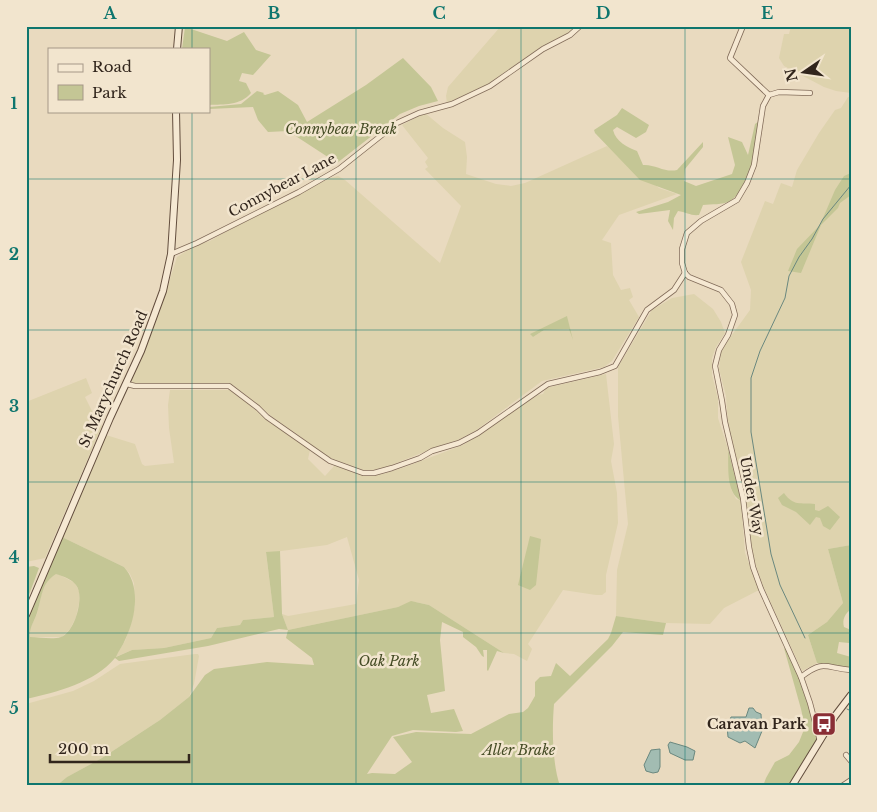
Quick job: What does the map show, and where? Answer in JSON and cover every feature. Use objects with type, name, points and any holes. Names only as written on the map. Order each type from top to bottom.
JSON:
[{"type":"street","points":[[177,48],[179,26]]},
{"type":"street","name":"Connybear Lane","points":[[172,254],[299,192],[339,168],[397,123],[419,113],[452,104],[482,90],[544,49],[570,35],[580,26]]},
{"type":"street","points":[[743,26],[730,58],[769,95]]},
{"type":"street","points":[[127,384],[135,386],[229,386],[267,417],[330,461],[363,473],[374,473],[392,468],[420,458],[432,451],[459,443],[478,433],[548,384],[600,372],[615,366],[647,310],[674,290],[685,273],[682,263],[682,249],[687,233],[701,221],[737,200],[748,182],[754,165],[763,106],[769,95],[780,92],[810,94]]},
{"type":"street","name":"St Marychurch Road","points":[[26,615],[76,495],[142,351],[163,291],[172,254],[177,160],[176,112]]},
{"type":"street","name":"Under Way","points":[[685,273],[689,277],[721,290],[732,304],[735,315],[728,335],[719,350],[715,366],[725,422],[743,498],[753,567],[801,677],[820,743]]},
{"type":"street","points":[[801,677],[813,668],[821,666],[851,670]]},
{"type":"street","points":[[792,786],[835,716],[851,695]]},
{"type":"street","points":[[846,755],[851,761]]},
{"type":"street","points":[[842,786],[851,780]]},
{"type":"shaded area","points":[[501,26],[576,26],[568,34],[541,47],[488,84],[447,103],[448,87]]},
{"type":"shaded area","points":[[791,26],[851,26],[851,93],[824,87],[784,66],[779,58],[784,34],[789,34]]},
{"type":"shaded area","points":[[848,97],[851,97],[851,545],[828,549],[843,603],[827,622],[808,635],[817,663],[802,671],[763,586],[753,557],[742,480],[728,424],[726,396],[719,369],[721,350],[750,310],[751,290],[741,262],[765,201],[773,204],[781,183],[792,187],[797,170],[819,133],[835,110],[841,108]]},
{"type":"shaded area","points":[[425,113],[443,128],[465,142],[467,157],[466,174],[496,184],[511,186],[525,183],[607,146],[659,188],[677,194],[619,215],[602,240],[611,243],[613,275],[621,290],[630,288],[633,297],[629,300],[639,317],[612,361],[604,367],[542,381],[475,431],[458,440],[384,468],[366,471],[332,459],[317,450],[233,385],[191,383],[135,384],[132,382],[132,377],[139,365],[158,317],[177,257],[196,245],[210,241],[246,220],[330,178],[338,176],[345,180],[440,263],[461,206],[425,169],[428,167],[425,162],[428,158],[402,125]],"holes":[[[567,317],[570,329],[544,330],[533,337],[531,335]]]},
{"type":"shaded area","points":[[694,294],[713,309],[725,333],[716,347],[712,358],[712,375],[718,399],[718,418],[728,449],[731,489],[736,499],[741,501],[745,553],[759,590],[724,608],[710,624],[666,623],[616,616],[617,570],[628,524],[618,416],[618,367],[652,310],[672,298]]},
{"type":"shaded area","points":[[606,374],[614,444],[611,461],[617,493],[618,523],[606,575],[606,592],[602,595],[596,595],[563,590],[528,644],[532,649],[527,661],[514,654],[504,653],[429,605],[416,602],[288,630],[282,614],[288,616],[356,604],[359,580],[347,537],[327,545],[266,553],[274,617],[243,620],[240,625],[217,628],[211,638],[164,648],[132,650],[115,657],[125,641],[129,630],[135,606],[134,583],[124,567],[64,538],[63,532],[106,435],[135,444],[142,464],[145,466],[174,463],[169,428],[168,405],[170,390],[233,390],[270,423],[291,435],[310,450],[308,459],[325,476],[335,465],[363,476],[383,474],[463,445],[526,402],[543,394],[546,388]]},
{"type":"shaded area","points":[[86,378],[92,393],[85,397],[93,413],[87,416],[102,426],[45,558],[26,562],[26,402]]},
{"type":"shaded area","points":[[56,573],[75,583],[79,591],[76,617],[70,629],[62,637],[30,637],[29,631],[37,614],[42,592],[49,578]]},
{"type":"shaded area","points":[[195,654],[199,656],[194,684],[189,697],[160,720],[102,758],[67,777],[56,786],[26,786],[26,704],[73,691],[94,681],[120,664]]},
{"type":"shaded area","points":[[749,708],[753,708],[761,714],[762,731],[755,748],[745,741],[740,743],[728,737],[727,726],[731,717],[746,717]]},
{"type":"shaded area","points":[[670,742],[695,751],[693,760],[685,760],[670,753],[668,745]]},
{"type":"shaded area","points":[[660,749],[660,767],[658,772],[646,771],[644,765],[651,750]]},
{"type":"green space","points":[[185,27],[227,41],[244,32],[256,50],[271,55],[253,75],[242,73],[239,81],[246,83],[251,93],[247,97],[232,104],[210,105],[210,48],[182,48]]},
{"type":"green space","name":"Connybear Break","points":[[403,58],[431,87],[438,101],[400,114],[337,163],[288,131],[268,132],[258,120],[253,107],[210,109],[210,107],[241,104],[257,91],[265,95],[278,91],[298,105],[307,122],[366,85]]},
{"type":"green space","points":[[622,108],[649,125],[646,132],[636,138],[617,127],[613,130],[619,141],[637,151],[643,165],[673,171],[677,170],[703,142],[703,147],[685,169],[684,181],[696,186],[732,174],[735,165],[728,137],[742,142],[748,155],[755,124],[758,122],[752,165],[744,186],[730,201],[720,204],[703,205],[699,215],[678,211],[674,218],[673,230],[668,221],[670,210],[639,214],[636,212],[668,202],[681,195],[640,180],[595,133],[594,130],[617,115]]},
{"type":"green space","points":[[851,173],[851,195],[840,203],[838,208],[821,225],[801,273],[788,271],[797,249],[820,225],[835,190],[844,176]]},
{"type":"green space","points":[[567,316],[573,340],[569,329],[544,330],[533,337],[530,334]]},
{"type":"green space","points":[[728,449],[741,501],[736,497],[730,485]]},
{"type":"green space","points":[[784,493],[794,502],[815,504],[815,510],[819,511],[828,506],[840,517],[830,530],[823,526],[820,518],[816,517],[810,525],[796,512],[782,505],[778,498]]},
{"type":"green space","points":[[62,533],[64,538],[124,567],[133,583],[135,602],[132,622],[116,657],[132,650],[164,648],[211,638],[217,628],[240,625],[243,620],[274,617],[266,552],[280,551],[282,614],[288,630],[279,629],[208,646],[119,661],[115,658],[97,674],[86,680],[62,690],[26,699],[26,621]],"holes":[[[56,574],[72,581],[79,590],[79,605],[74,621],[71,628],[61,637],[30,637],[31,628],[45,586]]]},
{"type":"green space","points":[[530,536],[541,539],[536,585],[530,590],[518,585]]},
{"type":"green space","points":[[851,545],[851,609],[843,622],[844,627],[851,630],[851,640],[849,643],[839,642],[837,653],[851,657],[851,669],[817,663],[808,635],[827,622],[843,603],[828,549]]},
{"type":"green space","points":[[34,566],[39,568],[26,603],[26,567]]},
{"type":"green space","points":[[411,601],[429,605],[504,653],[497,651],[488,671],[487,650],[483,650],[484,657],[482,656],[476,647],[463,637],[463,632],[442,622],[440,640],[445,691],[427,695],[431,713],[454,709],[463,731],[413,730],[392,736],[367,774],[395,774],[412,762],[393,737],[416,732],[471,734],[509,714],[523,712],[528,708],[535,696],[535,682],[540,677],[551,676],[556,663],[570,676],[608,639],[616,616],[666,623],[663,635],[623,632],[612,646],[554,704],[553,745],[555,767],[560,786],[509,786],[508,784],[505,786],[56,786],[67,777],[102,758],[160,720],[189,697],[205,675],[214,669],[267,662],[314,665],[312,658],[286,638],[288,630],[398,607]]},
{"type":"green space","points":[[784,648],[790,654],[801,677],[820,743],[792,786],[763,786],[775,762],[789,755],[799,742],[805,727]]},
{"type":"waterway","points":[[805,638],[780,585],[771,554],[751,432],[751,378],[760,351],[785,298],[789,276],[823,219],[851,185]]},
{"type":"waterway","points":[[847,709],[851,711]]},
{"type":"place","name":"Caravan Park","points":[[824,724]]},
{"type":"park label","name":"Oak Park","points":[[389,661]]},
{"type":"park label","name":"Aller Brake","points":[[519,750]]}]
